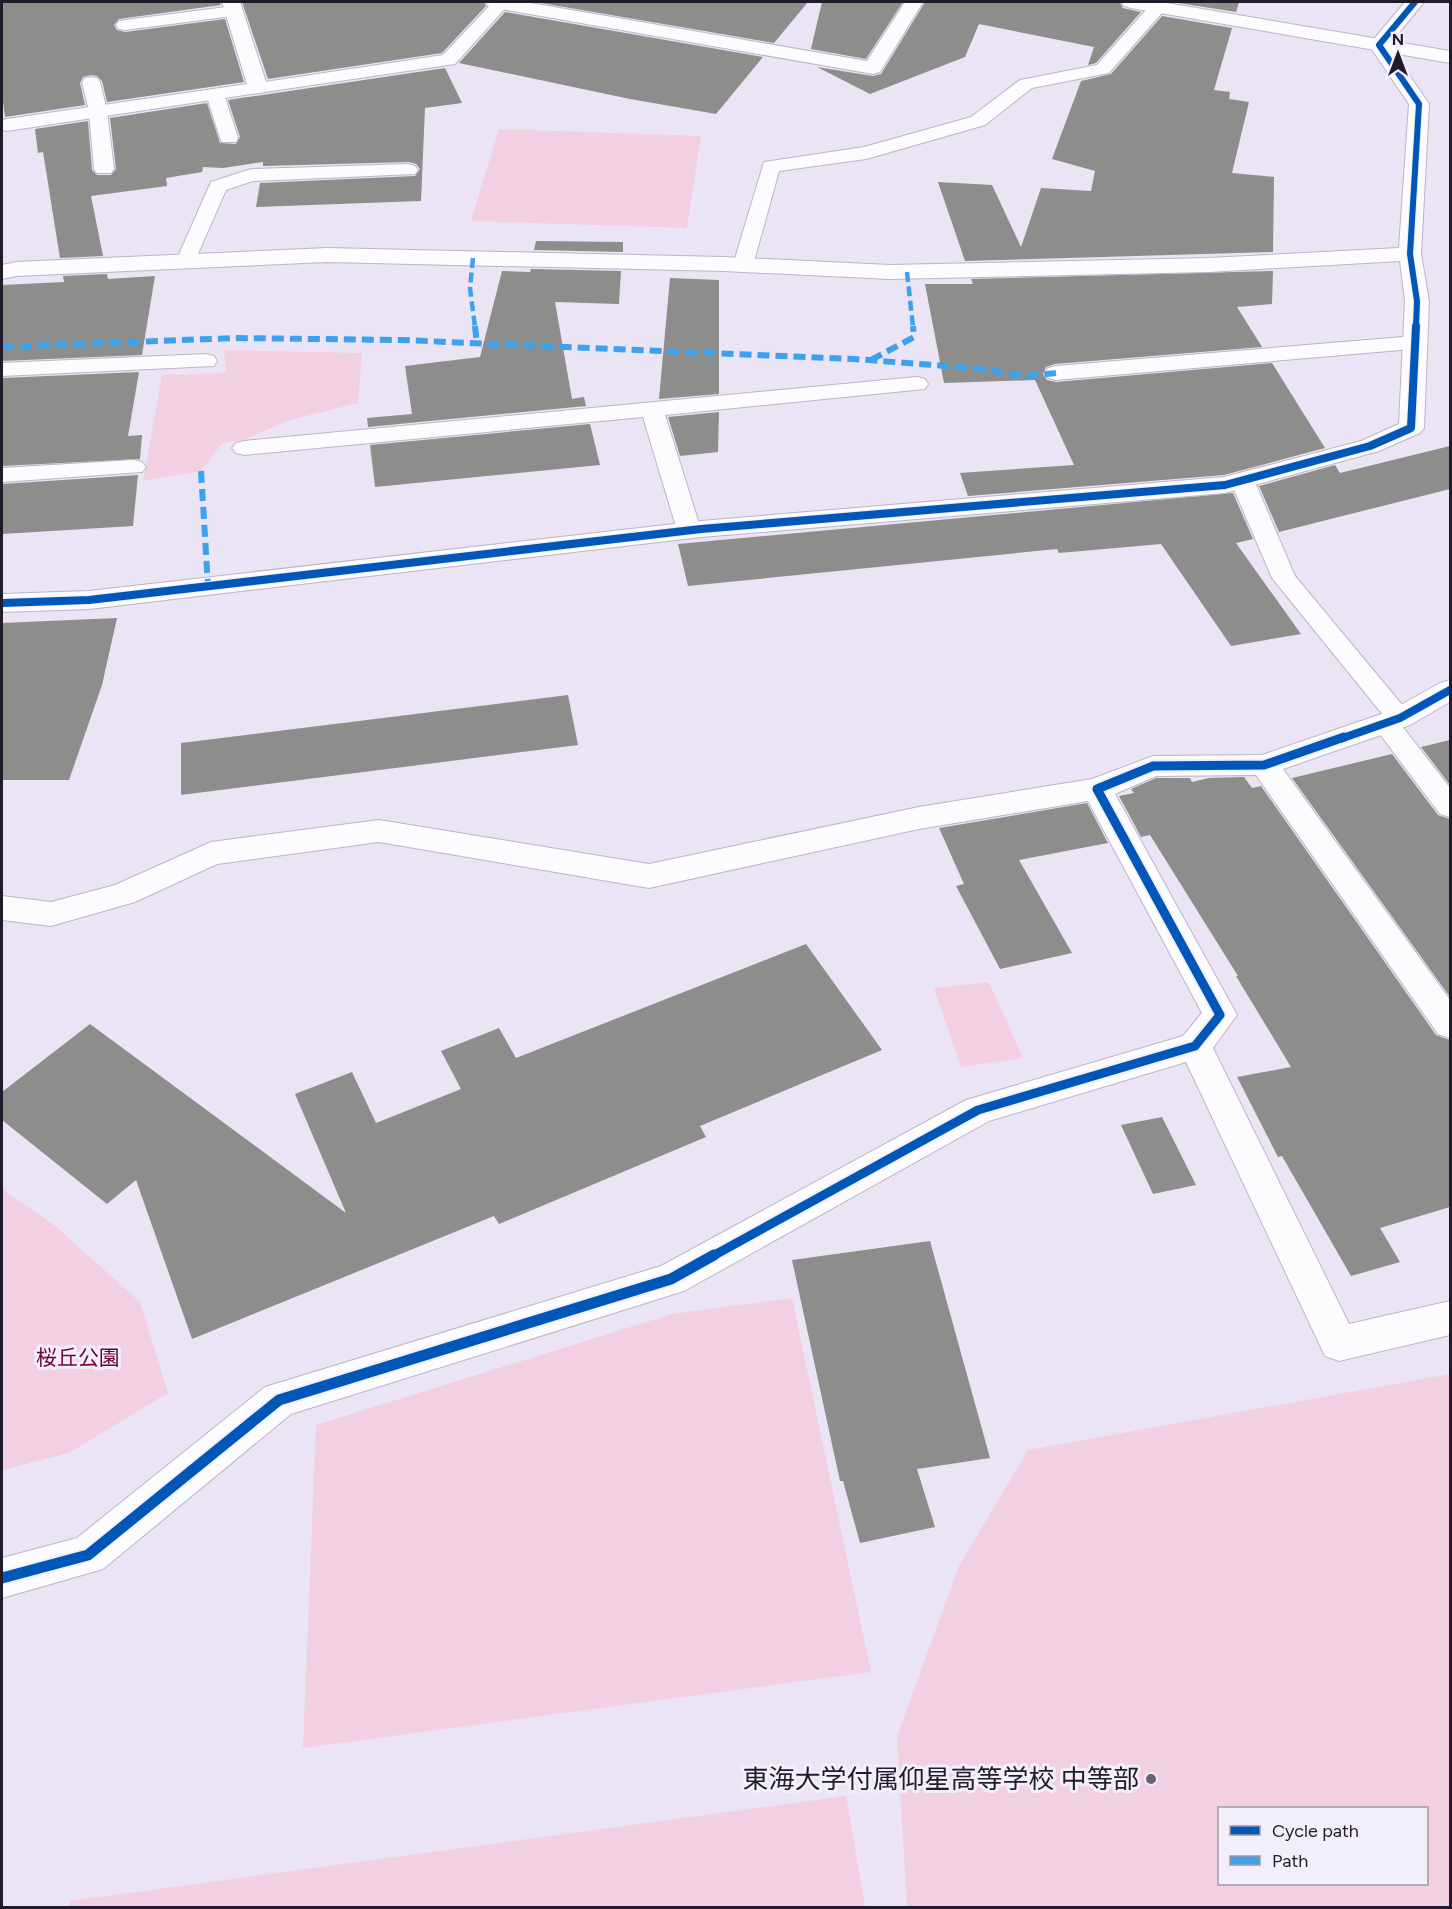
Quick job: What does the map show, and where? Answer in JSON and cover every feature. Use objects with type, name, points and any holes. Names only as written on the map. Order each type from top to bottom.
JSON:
[{"type":"street","points":[[498,2],[873,68],[914,2]]},
{"type":"street","points":[[1131,2],[1450,57]]},
{"type":"street","points":[[1379,45],[1415,2]]},
{"type":"street","points":[[7,125],[258,88],[232,6]]},
{"type":"street","points":[[2,603],[89,600],[689,530],[1225,484],[1370,446],[1411,428],[1417,301],[1410,254],[1419,104],[1379,45]]},
{"type":"street","points":[[2,272],[16,269],[327,255],[743,265],[890,272],[1209,265],[1410,254]]},
{"type":"street","points":[[2,908],[51,914],[124,894],[211,853],[379,831],[650,876],[919,818],[1097,789],[1153,766],[1264,765],[1393,720],[1450,690]]},
{"type":"street","points":[[1264,765],[1450,1025]]},
{"type":"street","points":[[2,1578],[88,1555],[279,1400],[671,1279],[978,1110],[1195,1046],[1220,1015],[1097,789]]},
{"type":"street","points":[[1195,1046],[1339,1344],[1450,1318]]},
{"type":"lane","points":[[258,88],[449,60],[498,2]]},
{"type":"lane","points":[[125,25],[232,6]]},
{"type":"lane","points":[[743,265],[771,166],[866,153],[978,121],[1026,84],[1103,69],[1159,6]]},
{"type":"lane","points":[[91,82],[98,111],[104,169]]},
{"type":"lane","points":[[215,94],[229,138]]},
{"type":"lane","points":[[186,261],[218,186],[251,175],[408,170]]},
{"type":"lane","points":[[1056,373],[1416,343]]},
{"type":"lane","points":[[2,370],[206,361]]},
{"type":"lane","points":[[244,447],[917,384]]},
{"type":"lane","points":[[652,408],[689,530]]},
{"type":"lane","points":[[2,475],[134,467]]},
{"type":"lane","points":[[1242,480],[1284,578],[1393,720],[1450,807]]},
{"type":"green space","points":[[499,129],[701,136],[687,228],[471,221]]},
{"type":"green space","points":[[224,350],[362,353],[358,403],[290,420],[246,439],[222,443],[201,471],[143,481],[162,375],[226,373]]},
{"type":"green space","points":[[989,982],[1023,1058],[961,1067],[934,988]]},
{"type":"green space","name":"桜丘公園","points":[[2,1189],[54,1225],[140,1302],[168,1393],[69,1453],[2,1470]]},
{"type":"green space","points":[[792,1298],[871,1672],[303,1748],[316,1425],[672,1314]]},
{"type":"green space","points":[[1450,1374],[1450,1907],[907,1907],[897,1736],[959,1566],[1028,1450]]},
{"type":"green space","points":[[846,1796],[865,1907],[70,1907],[70,1901]]},
{"type":"building","points":[[2,2],[220,2],[221,5],[119,19],[114,25],[117,30],[125,32],[225,19],[244,82],[107,102],[102,81],[97,76],[91,75],[83,77],[80,83],[85,105],[5,117],[2,94]]},
{"type":"building","points":[[242,2],[484,2],[486,6],[442,53],[268,79]]},
{"type":"building","points":[[535,2],[808,2],[774,43]]},
{"type":"building","points":[[822,2],[903,2],[866,59],[811,49]]},
{"type":"building","points":[[925,2],[1120,2],[1123,8],[1141,12],[1096,63],[1088,65],[1094,47],[979,24],[965,57],[870,94],[817,67],[873,76],[881,74]]},
{"type":"building","points":[[1172,2],[1239,2],[1236,12]]},
{"type":"building","points":[[505,12],[763,57],[716,114],[630,99],[459,63]]},
{"type":"building","points":[[1162,16],[1232,28],[1214,90],[1230,92],[1229,99],[1249,102],[1232,173],[1274,177],[1273,252],[965,261],[938,182],[992,185],[1021,247],[1041,188],[1091,191],[1095,171],[1052,159],[1081,81],[1111,74]]},
{"type":"building","points":[[445,68],[462,103],[425,108],[421,201],[256,207],[260,183],[415,176],[420,169],[416,164],[409,162],[263,166],[263,162],[223,168],[203,167],[202,172],[166,178],[167,186],[91,196],[103,256],[60,258],[43,152],[38,153],[35,129],[88,121],[92,170],[97,175],[111,175],[116,169],[110,118],[207,103],[220,143],[236,144],[240,137],[228,100]]},
{"type":"building","points":[[536,241],[623,242],[623,252],[534,250]]},
{"type":"building","points":[[531,269],[621,271],[619,304],[555,302],[572,399],[584,397],[586,406],[368,427],[367,418],[412,414],[405,366],[480,357],[502,271],[530,272]]},
{"type":"building","points":[[1273,271],[1272,304],[1237,307],[1262,347],[1055,364],[1046,367],[1043,374],[1047,380],[1056,382],[1272,363],[1325,448],[1224,475],[968,496],[960,473],[1074,465],[1035,380],[944,383],[925,284],[973,284],[971,279]]},
{"type":"building","points":[[107,274],[108,279],[155,276],[142,355],[2,361],[2,285],[64,282],[63,276]]},
{"type":"building","points":[[670,278],[719,280],[719,394],[659,399]]},
{"type":"building","points":[[139,372],[128,436],[142,435],[140,459],[2,466],[2,378]]},
{"type":"building","points":[[719,412],[718,452],[680,456],[668,417]]},
{"type":"building","points":[[590,424],[600,465],[375,487],[370,445]]},
{"type":"building","points":[[1450,446],[1450,489],[1279,532],[1259,486],[1335,465],[1340,473]]},
{"type":"building","points":[[138,475],[133,526],[2,534],[2,484]]},
{"type":"building","points":[[1233,493],[1253,539],[1236,543],[1301,634],[1231,646],[1161,544],[1059,553],[1057,549],[688,586],[678,544]]},
{"type":"building","points":[[117,618],[102,685],[69,780],[2,780],[2,623]]},
{"type":"building","points":[[568,695],[578,745],[181,795],[181,743]]},
{"type":"building","points":[[1450,740],[1450,785],[1421,747]]},
{"type":"building","points":[[1392,754],[1438,815],[1450,819],[1450,997],[1292,778]]},
{"type":"building","points":[[1244,777],[1252,788],[1261,786],[1436,1035],[1450,1040],[1450,1207],[1380,1228],[1400,1262],[1351,1276],[1282,1156],[1278,1157],[1237,1077],[1291,1067],[1236,976],[1238,976],[1150,835],[1141,837],[1119,796],[1134,793],[1131,789],[1156,778],[1190,778],[1192,782],[1209,778]]},
{"type":"building","points":[[1087,803],[1108,843],[1019,860],[1072,953],[1000,969],[956,886],[964,884],[939,828]]},
{"type":"building","points":[[806,944],[882,1050],[700,1126],[706,1137],[499,1224],[494,1216],[192,1339],[136,1180],[107,1204],[2,1120],[2,1092],[90,1024],[346,1213],[295,1094],[352,1072],[376,1123],[461,1089],[441,1051],[499,1028],[516,1058]]},
{"type":"building","points":[[1162,1117],[1196,1185],[1153,1194],[1121,1125]]},
{"type":"building","points":[[930,1241],[990,1458],[917,1469],[935,1527],[860,1543],[843,1481],[840,1481],[792,1260]]},
{"type":"marked path","points":[[473,258],[470,288],[477,344]]},
{"type":"marked path","points":[[871,360],[914,337],[907,272]]},
{"type":"marked path","points":[[2,347],[235,338],[401,340],[854,359],[973,368],[1027,376],[1056,373]]},
{"type":"marked path","points":[[201,471],[208,586]]},
{"type":"cycle path","points":[[2,603],[89,600],[701,529],[1225,485],[1370,446],[1411,428],[1417,301],[1410,254],[1419,104],[1379,45],[1415,2]]},
{"type":"cycle path","points":[[2,1578],[88,1555],[279,1400],[671,1279],[978,1110],[1195,1046],[1220,1015],[1097,789],[1153,766],[1264,765],[1400,718],[1450,690]]},
{"type":"place","name":"東海大学付属仰星高等学校 中等部","points":[[1151,1779]]}]
